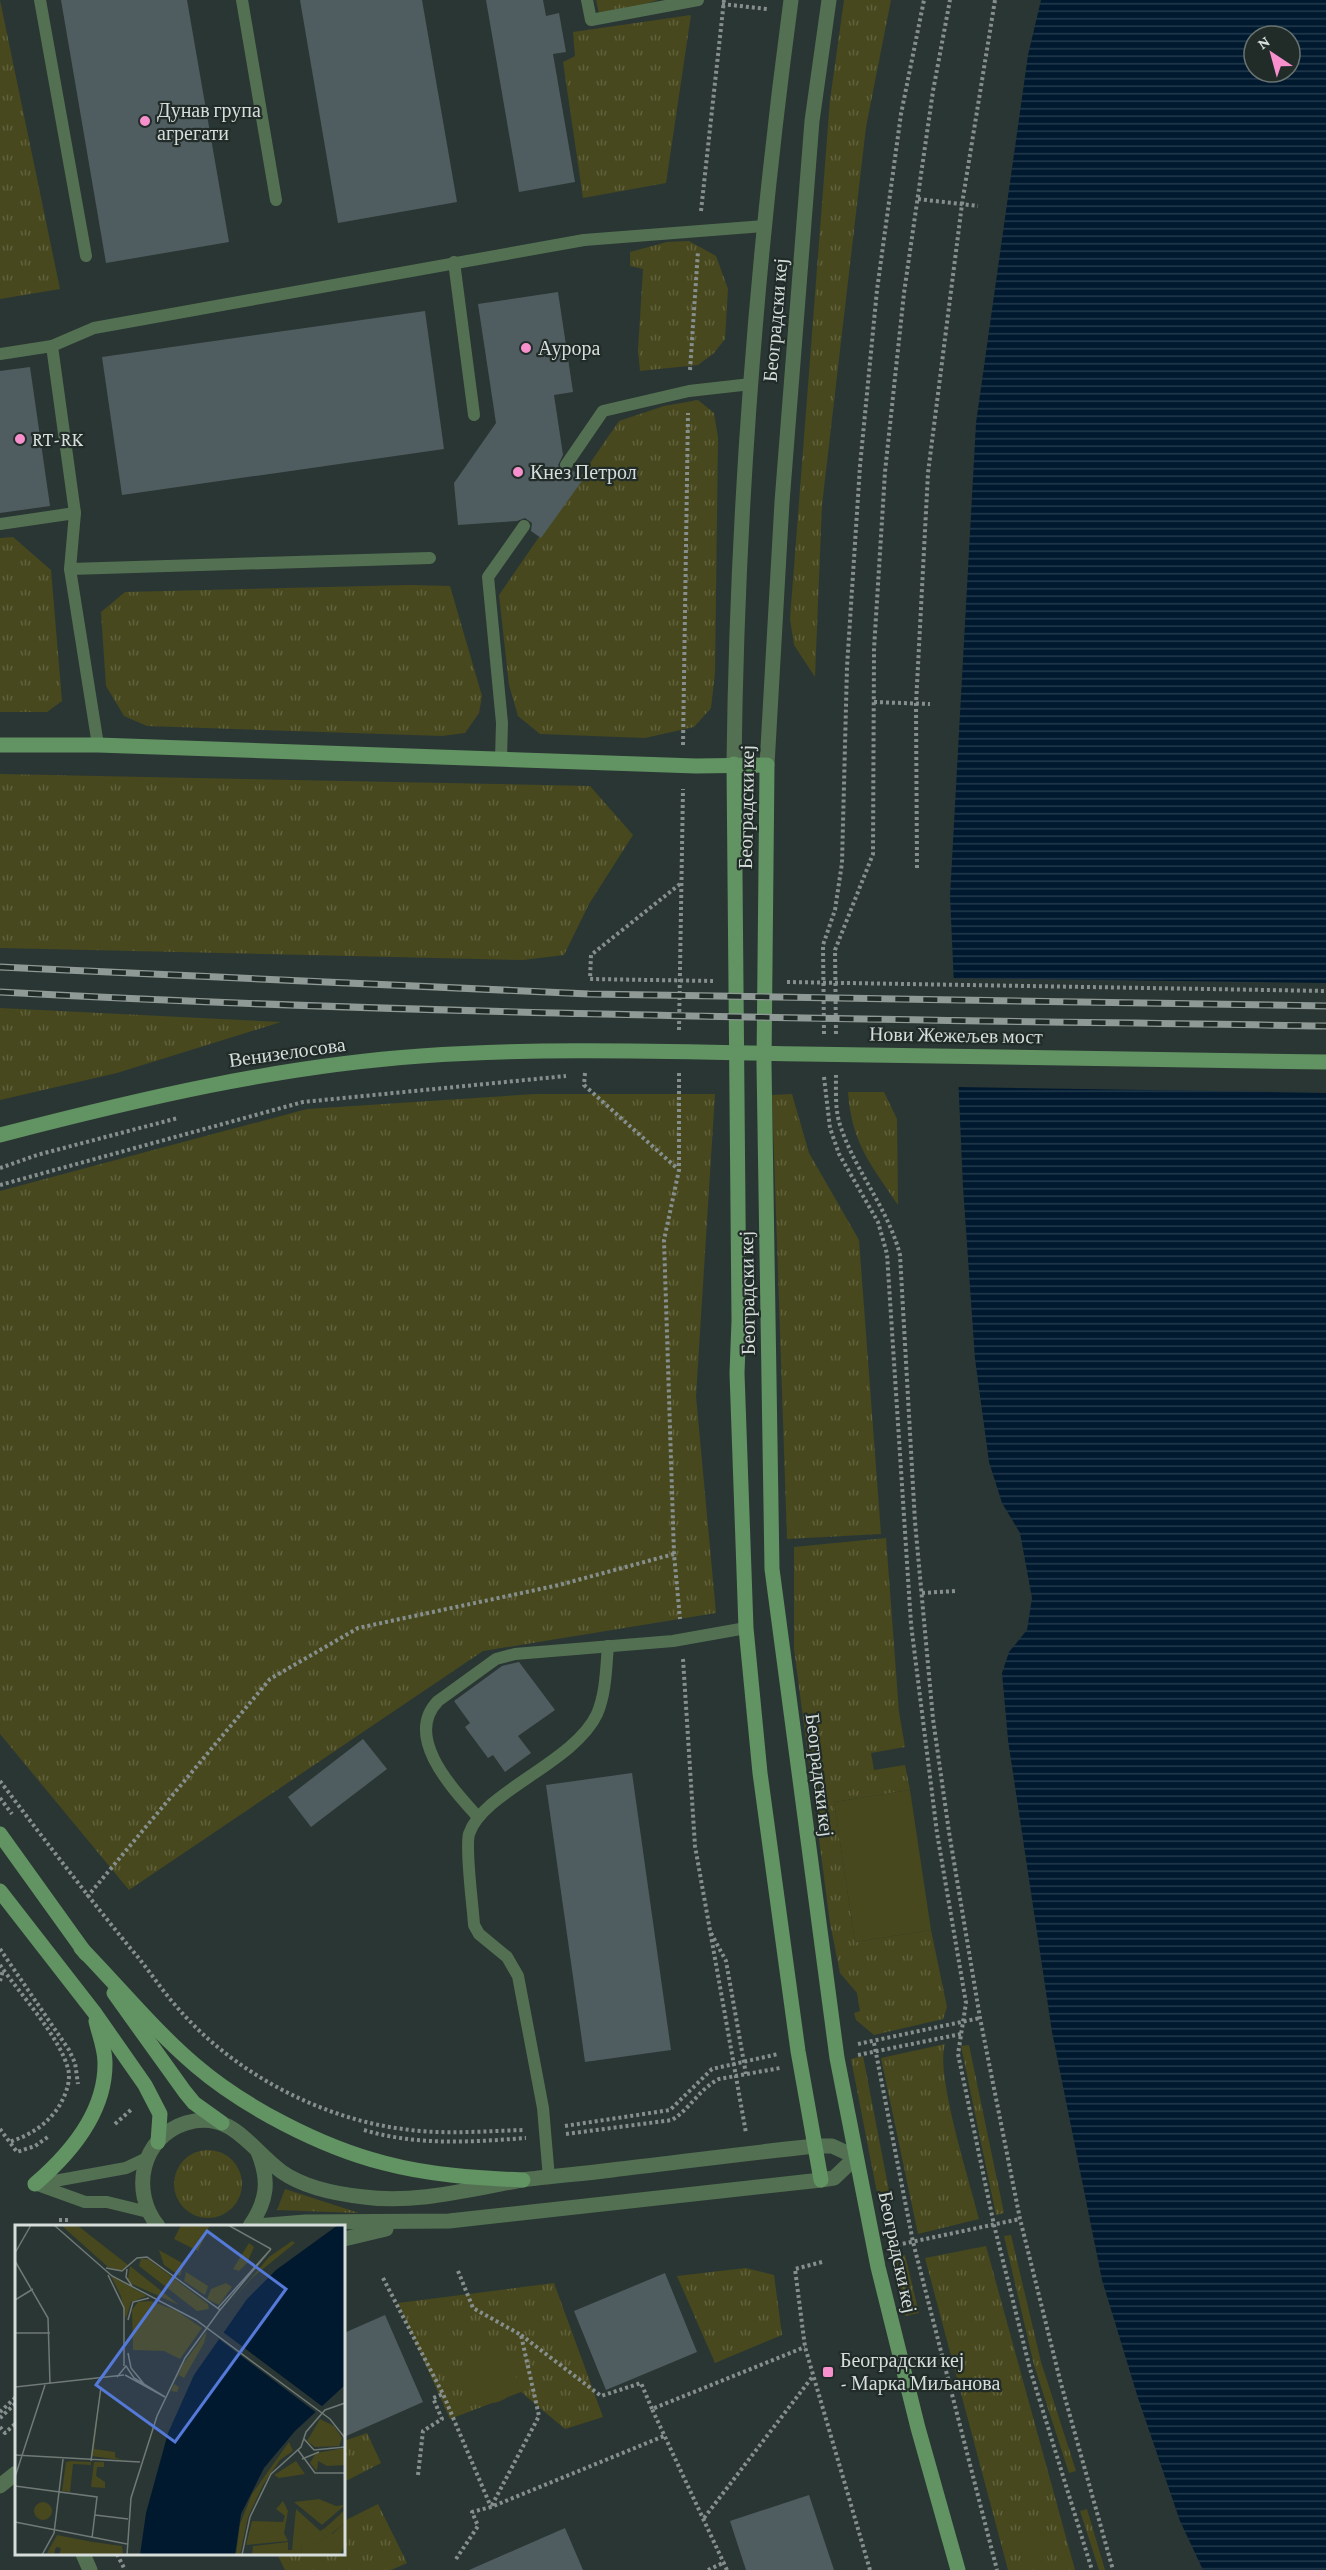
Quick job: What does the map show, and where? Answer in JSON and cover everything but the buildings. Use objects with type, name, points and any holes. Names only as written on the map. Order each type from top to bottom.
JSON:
[{"type":"main road","points":[[0,745],[98,745],[696,766],[767,765]]},
{"type":"main road","name":"Београдски кеј","points":[[734,764],[737,1373],[746,1628],[760,1773],[798,2051],[821,2180]]},
{"type":"main road","name":"Београдски кеј","points":[[767,765],[764,1064],[772,1569],[820,1946],[837,2058],[878,2267],[918,2428],[958,2570]]},
{"type":"main road","name":"Нови Жежељев мост","points":[[586,1051],[1326,1062]]},
{"type":"main road","name":"Венизелосова","points":[[0,1135],[147,1097],[267,1075],[421,1056],[586,1051]]},
{"type":"main road","points":[[0,1834],[184,2092],[194,2103],[222,2124]]},
{"type":"main road","points":[[0,1891],[94,2012],[152,2097],[160,2115],[158,2142]]},
{"type":"main road","points":[[81,1948],[194,2064],[255,2108],[345,2150],[383,2163],[465,2177],[523,2180]]},
{"type":"main road","points":[[35,2184],[76,2145],[92,2114],[105,2062],[94,2012]]},
{"type":"street","name":"Београдски кеј","points":[[734,764],[743,502],[751,384],[765,226],[791,0]]},
{"type":"street","name":"Београдски кеј","points":[[767,765],[782,502],[812,121],[829,0]]},
{"type":"street","points":[[157,2225],[148,2212],[142,2194],[142,2176],[147,2158],[158,2142],[171,2130],[187,2123],[205,2121],[222,2124],[242,2133],[282,2172],[301,2182],[333,2192],[367,2198],[416,2198],[523,2180],[815,2146],[832,2146],[856,2157],[834,2178],[821,2180],[412,2223],[304,2222],[269,2225]]},
{"type":"street","points":[[251,2225],[261,2210],[267,2190],[265,2169],[257,2150]]},
{"type":"street","points":[[345,2239],[412,2223]]},
{"type":"street","points":[[0,2486],[15,2473]]},
{"type":"street","points":[[84,2555],[90,2570]]},
{"type":"lane","points":[[40,0],[86,256]]},
{"type":"lane","points":[[242,0],[276,200]]},
{"type":"lane","points":[[586,0],[591,20],[698,0]]},
{"type":"lane","points":[[0,354],[52,346],[94,328],[584,240],[765,226]]},
{"type":"lane","points":[[454,262],[474,415]]},
{"type":"lane","points":[[52,346],[75,513],[70,569],[98,745]]},
{"type":"lane","points":[[566,465],[603,411],[689,391],[751,384]]},
{"type":"lane","points":[[0,524],[75,513]]},
{"type":"lane","points":[[501,759],[502,723],[488,578],[524,526]]},
{"type":"lane","points":[[70,569],[430,558]]},
{"type":"lane","points":[[478,1817],[438,1767],[430,1749],[425,1724],[430,1709],[496,1659],[515,1654],[682,1639],[746,1628]]},
{"type":"lane","points":[[549,2178],[545,2133],[518,1976],[507,1957],[479,1934],[474,1925],[468,1837],[478,1817],[563,1753],[584,1733],[597,1714],[603,1696],[608,1646]]},
{"type":"lane","points":[[35,2184],[126,2168],[147,2158]]},
{"type":"lane","points":[[35,2184],[85,2202],[107,2202],[148,2212]]},
{"type":"path","points":[[698,0],[767,9]]},
{"type":"path","points":[[824,1045],[823,945],[835,910],[842,862],[847,667],[860,466],[877,290],[900,126],[924,0]]},
{"type":"path","points":[[836,1043],[836,950],[873,854],[874,649],[885,472],[904,293],[933,91],[950,0]]},
{"type":"path","points":[[917,868],[916,704],[927,473],[962,204],[995,0]]},
{"type":"path","points":[[918,199],[978,206]]},
{"type":"path","points":[[874,702],[930,704]]},
{"type":"path","points":[[679,1039],[683,789]]},
{"type":"path","points":[[680,884],[591,955],[590,979],[720,981]]},
{"type":"path","points":[[780,982],[1326,992]]},
{"type":"path","points":[[679,1063],[678,1170],[664,1240],[675,1554],[695,1846],[734,2076],[747,2137]]},
{"type":"path","points":[[836,1066],[840,1124],[859,1166],[894,1231],[900,1255],[922,1593],[933,1719],[980,2018],[1020,2219],[1060,2380],[1113,2570]]},
{"type":"path","points":[[824,1068],[830,1128],[839,1154],[878,1222],[887,1254],[910,1624],[937,1833],[966,2003],[958,2054],[994,2225],[1030,2369],[1092,2570]]},
{"type":"path","points":[[579,1070],[585,1073]]},
{"type":"path","points":[[585,1073],[584,1084],[678,1170]]},
{"type":"path","points":[[0,1185],[303,1102],[585,1073]]},
{"type":"path","points":[[0,1168],[37,1155],[184,1117]]},
{"type":"path","points":[[87,1897],[270,1679],[358,1628],[559,1585],[675,1554]]},
{"type":"path","points":[[922,1593],[956,1591]]},
{"type":"path","points":[[0,1781],[87,1897],[177,2007],[239,2062],[277,2088],[328,2109],[401,2129],[443,2133],[545,2133],[670,2110],[701,2077],[712,2069],[743,2060],[778,2054]]},
{"type":"path","points":[[0,1798],[13,1816]]},
{"type":"path","points":[[709,1929],[726,1961],[746,2074]]},
{"type":"path","points":[[0,1949],[69,2050],[78,2076],[77,2089]]},
{"type":"path","points":[[0,1965],[60,2050],[69,2072],[63,2100],[54,2113],[42,2126],[9,2142]]},
{"type":"path","points":[[0,1981],[3,1970]]},
{"type":"path","points":[[858,2044],[874,2043],[980,2018]]},
{"type":"path","points":[[860,2054],[961,2034]]},
{"type":"path","points":[[874,2043],[913,2242],[997,2570]]},
{"type":"path","points":[[360,2129],[408,2141],[471,2142],[672,2120],[684,2113],[710,2083],[734,2076],[780,2068]]},
{"type":"path","points":[[112,2128],[123,2115],[152,2097]]},
{"type":"path","points":[[0,2129],[17,2152],[34,2146],[53,2132]]},
{"type":"path","points":[[890,2246],[1020,2219]]},
{"type":"path","points":[[822,2262],[795,2269],[805,2347],[870,2570]]},
{"type":"path","points":[[458,2271],[473,2308],[521,2335],[601,2396],[641,2383],[727,2570]]},
{"type":"path","points":[[383,2278],[444,2394],[491,2507]]},
{"type":"path","points":[[491,2507],[539,2416],[521,2335]]},
{"type":"path","points":[[652,2409],[805,2347]]},
{"type":"path","points":[[704,2518],[813,2376]]},
{"type":"path","points":[[418,2475],[423,2431],[442,2419],[433,2398],[444,2394]]},
{"type":"path","points":[[0,2412],[15,2398]]},
{"type":"path","points":[[0,2418],[15,2404]]},
{"type":"path","points":[[0,2427],[5,2433],[15,2425]]},
{"type":"path","points":[[456,2559],[478,2526],[472,2512],[491,2507],[664,2436]]},
{"type":"path","points":[[118,2555],[125,2570]]},
{"type":"path","points":[[708,2570],[725,2562]]},
{"type":"green space","points":[[0,0],[60,289],[0,299]]},
{"type":"green space","points":[[596,0],[658,0],[600,18]]},
{"type":"green space","points":[[844,0],[891,0],[866,127],[822,505],[815,677],[794,645],[790,619],[830,100]]},
{"type":"green space","points":[[691,15],[666,183],[583,198],[563,62],[575,56],[573,32]]},
{"type":"green space","points":[[689,241],[716,256],[728,289],[725,339],[714,353],[698,365],[640,371],[638,350],[643,269],[630,266],[630,252],[667,242]]},
{"type":"green space","points":[[698,400],[714,413],[718,437],[715,673],[711,708],[694,727],[645,738],[540,734],[518,716],[509,685],[499,595],[619,421],[664,406]]},
{"type":"green space","points":[[13,537],[51,570],[62,701],[47,712],[0,712],[0,538]]},
{"type":"green space","points":[[450,586],[482,696],[479,713],[465,733],[442,736],[147,726],[124,716],[106,686],[101,612],[125,592]]},
{"type":"green space","points":[[0,774],[590,786],[633,835],[589,904],[564,955],[523,960],[0,948]]},
{"type":"green space","points":[[0,1008],[281,1022],[117,1073],[0,1100]]},
{"type":"green space","points":[[848,1092],[884,1092],[897,1119],[898,1205],[858,1140]]},
{"type":"green space","points":[[536,1094],[715,1094],[696,1396],[716,1613],[483,1651],[129,1890],[0,1734],[0,1191],[307,1109]]},
{"type":"green space","points":[[792,1094],[809,1153],[859,1240],[881,1534],[787,1539],[772,1095]]},
{"type":"green space","points":[[886,1538],[899,1712],[905,1747],[871,1753],[874,1770],[905,1765],[910,1790],[834,1802],[855,1942],[931,1930],[947,2007],[943,2019],[874,2035],[856,2020],[854,2013],[860,2011],[857,1993],[840,1973],[830,1923],[794,1649],[794,1547]]},
{"type":"green space","points":[[910,1790],[931,1930],[855,1942],[834,1802]]},
{"type":"green space","points":[[945,2044],[943,2059],[949,2103],[979,2219],[918,2234],[881,2058]]},
{"type":"green space","points":[[969,2045],[1004,2213],[996,2215],[961,2046]]},
{"type":"green space","points":[[863,2056],[891,2201],[879,2203],[851,2059]]},
{"type":"green space","points":[[215,2150],[227,2156],[236,2165],[242,2177],[240,2197],[232,2208],[215,2218],[201,2218],[184,2208],[176,2197],[174,2177],[184,2160],[195,2152]]},
{"type":"green space","points":[[285,2189],[359,2213],[277,2210]]},
{"type":"green space","points":[[1011,2235],[1041,2362],[1076,2471],[1069,2473],[1034,2365],[1004,2236]]},
{"type":"green space","points":[[986,2246],[1075,2570],[1008,2570],[925,2258]]},
{"type":"green space","points":[[905,2255],[919,2313],[905,2316],[891,2258]]},
{"type":"green space","points":[[746,2268],[774,2275],[782,2335],[715,2363],[677,2276]]},
{"type":"green space","points":[[554,2283],[603,2417],[565,2429],[521,2392],[450,2419],[398,2303]]},
{"type":"green space","points":[[491,2353],[509,2360],[516,2378],[509,2396],[491,2403],[473,2396],[466,2378],[473,2360]]},
{"type":"green space","points":[[367,2433],[381,2463],[345,2481],[345,2441]]},
{"type":"green space","points":[[378,2504],[407,2563],[391,2570],[285,2570],[278,2555],[345,2555],[345,2520]]},
{"type":"green space","points":[[1087,2509],[1105,2570],[1099,2570],[1080,2511]]},
{"type":"green space","points":[[1038,2527],[1048,2560],[1025,2567],[1015,2534]]},
{"type":"water","points":[[1041,0],[1326,0],[1326,2570],[1203,2570],[1180,2521],[1138,2398],[1102,2280],[1052,2032],[1008,1740],[1002,1673],[1009,1652],[1027,1630],[1032,1598],[1020,1533],[1002,1503],[989,1462],[975,1359],[963,1187],[950,896],[976,423],[1028,55]]},
{"type":"pier","points":[[951,978],[1326,983],[1326,1093],[956,1087]]},
{"type":"railway","points":[[0,967],[589,994],[1326,1006]]},
{"type":"railway","points":[[0,992],[497,1011],[1326,1026]]},
{"type":"place","name":"Дунав група агрегати","points":[[145,121]]},
{"type":"place","name":"Аурора","points":[[526,348]]},
{"type":"place","name":"RT-RK","points":[[20,439]]},
{"type":"place","name":"Кнез Петрол","points":[[518,472]]},
{"type":"place","name":"Београдски кеј - Марка Миљанова","points":[[828,2372]]}]
